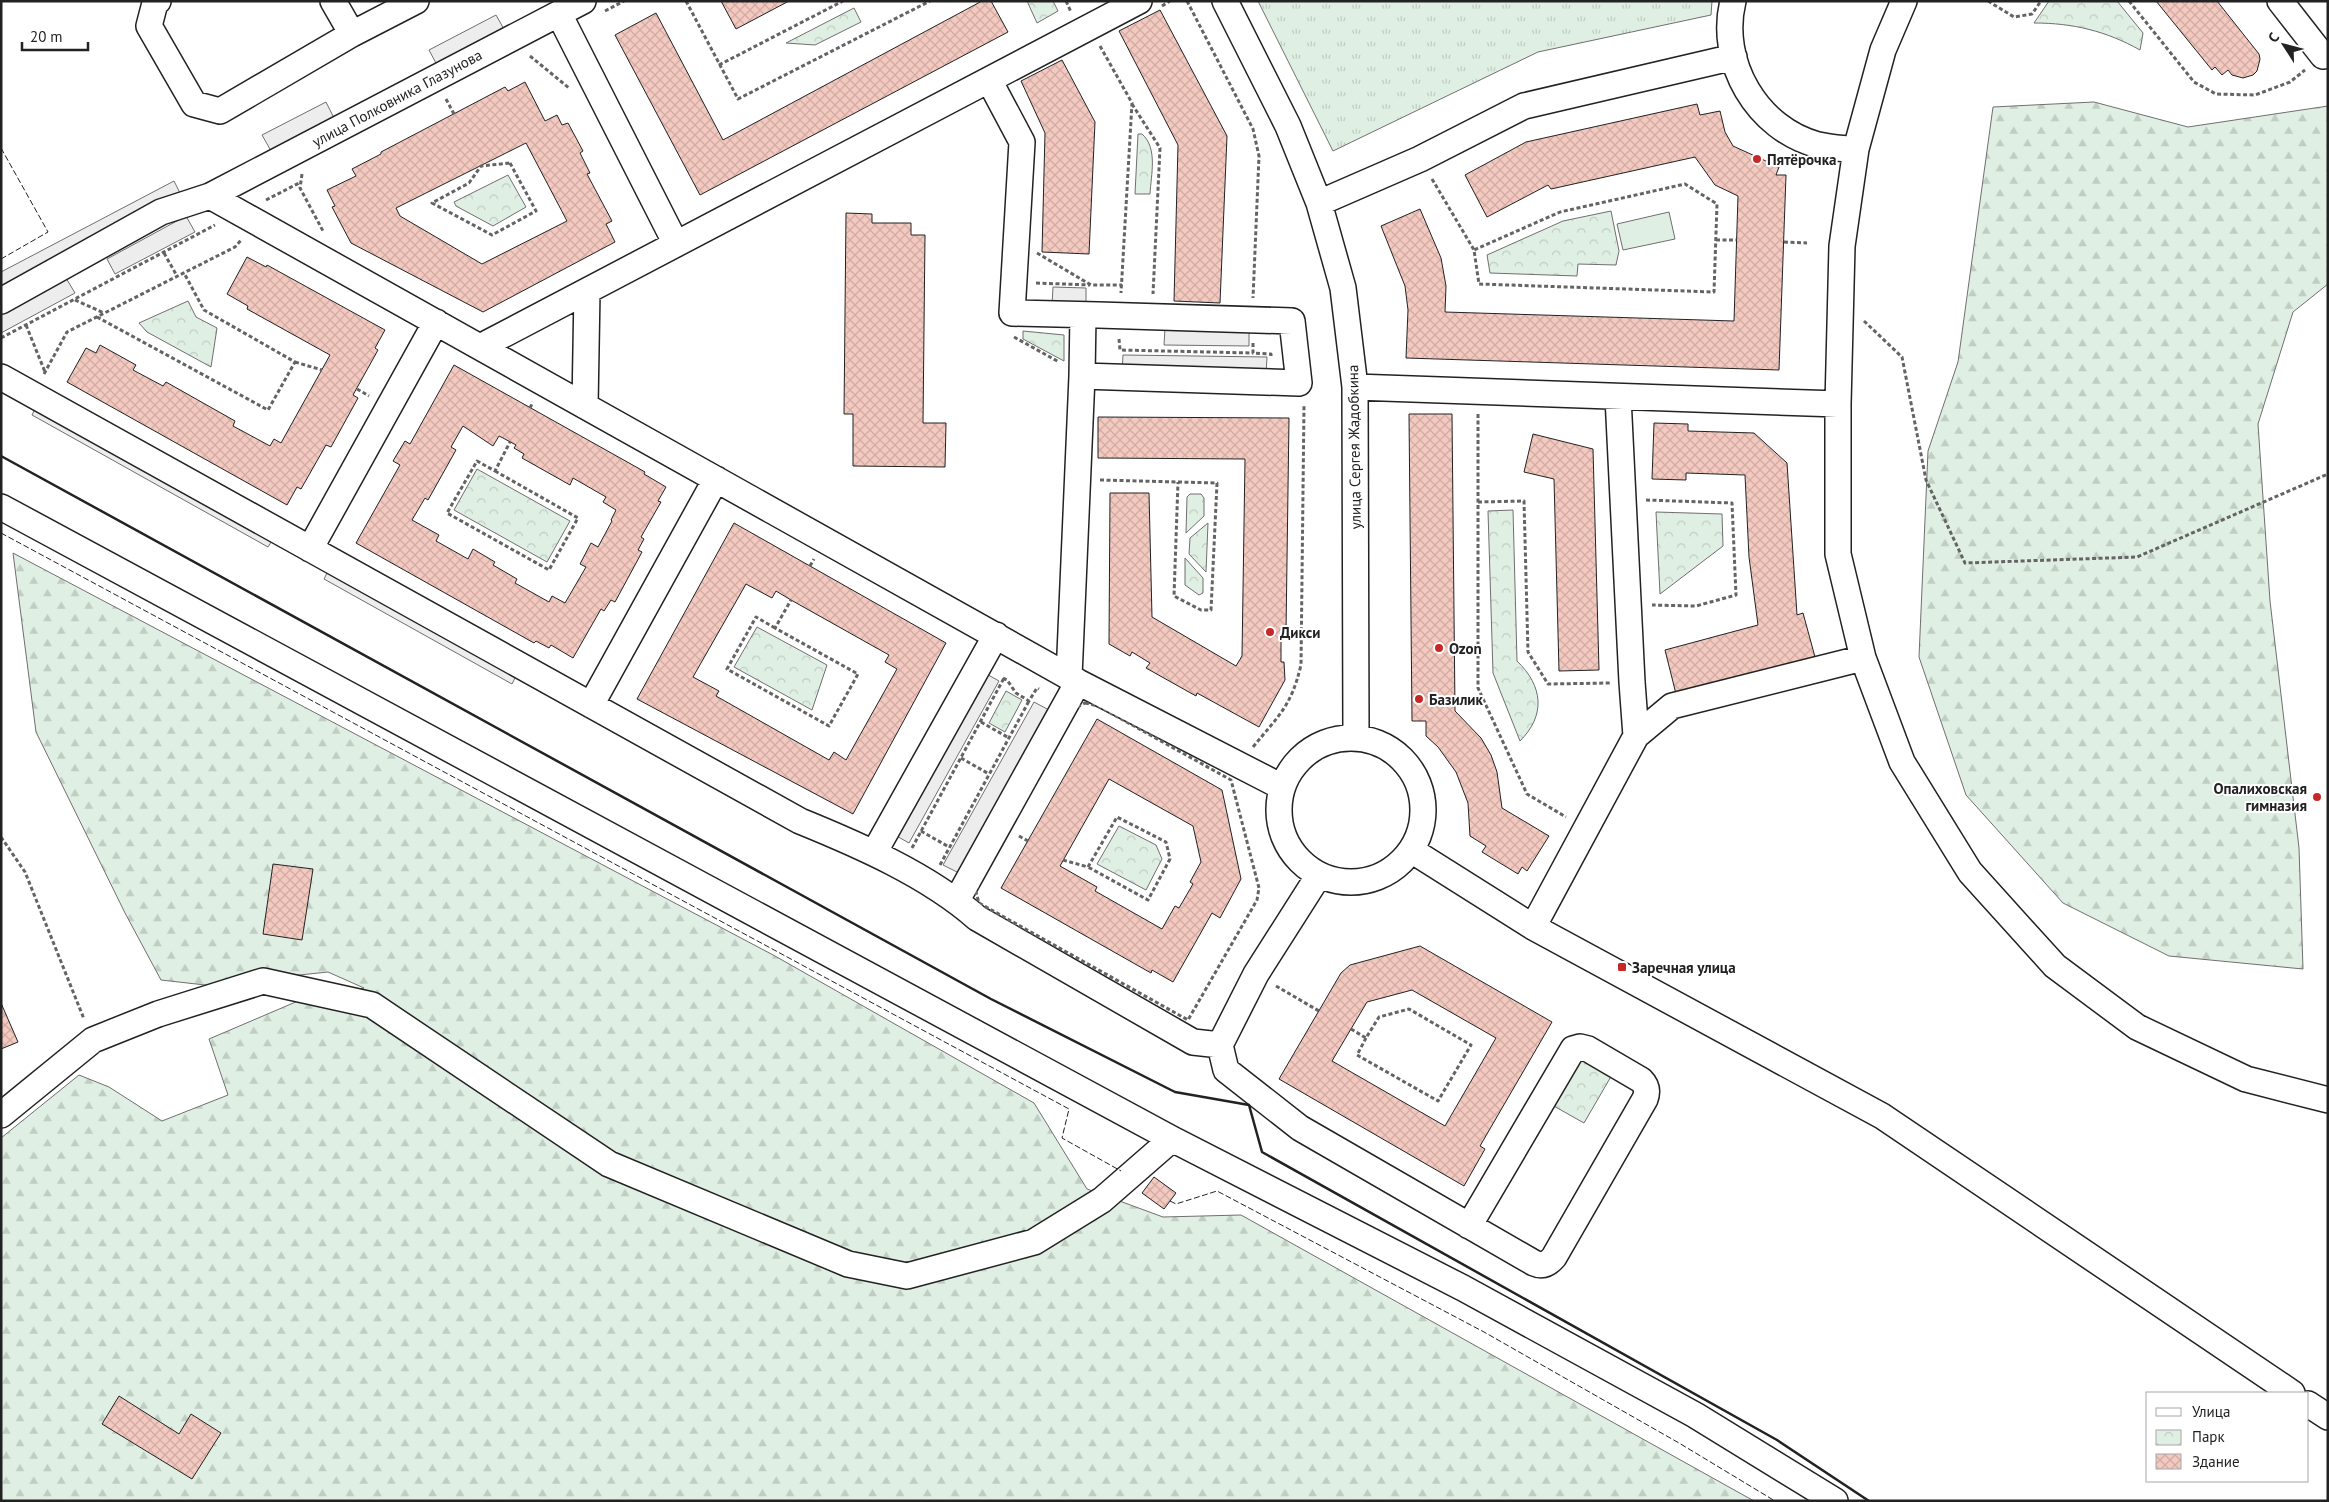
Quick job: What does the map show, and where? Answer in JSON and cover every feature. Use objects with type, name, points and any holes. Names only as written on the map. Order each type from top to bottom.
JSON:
[{"type":"street","points":[[158,1],[155,3],[149,26],[194,104],[220,111],[352,34],[416,1]]},
{"type":"street","points":[[333,1],[352,34]]},
{"type":"street","name":"улица Полковника Глазунова","points":[[1,301],[161,212],[210,196],[583,1]]},
{"type":"street","name":"улица Сергея Жадобкина","points":[[1225,1],[1288,126],[1319,203],[1343,288],[1356,387],[1356,738]]},
{"type":"street","points":[[1733,1],[1730,28],[1734,57],[1744,84],[1754,101],[1782,128],[1818,145],[1856,149]]},
{"type":"street","points":[[1904,1],[1883,50],[1856,149],[1842,246],[1838,404],[1838,554],[1863,658],[1902,762],[1970,872],[2056,966],[2137,1027],[2246,1079],[2328,1100]]},
{"type":"street","points":[[2280,1],[2325,55]]},
{"type":"street","points":[[480,347],[989,80],[1146,6]]},
{"type":"street","points":[[559,14],[676,244]]},
{"type":"street","points":[[1319,203],[1420,159],[1524,106],[1734,57]]},
{"type":"street","points":[[989,80],[1022,142],[1012,313],[1292,321],[1299,383],[1082,372]]},
{"type":"street","points":[[210,196],[243,223],[331,263],[1074,679],[1101,700],[1282,787]]},
{"type":"street","points":[[586,406],[587,291]]},
{"type":"street","points":[[966,893],[1071,706],[1074,679],[1082,372],[1090,315]]},
{"type":"street","points":[[310,549],[436,322]]},
{"type":"street","points":[[1,377],[800,821],[877,847],[966,893],[977,918],[1193,1042],[1220,1045]]},
{"type":"street","points":[[1356,387],[1838,404]]},
{"type":"street","points":[[1618,397],[1636,736]]},
{"type":"street","points":[[591,705],[716,479]]},
{"type":"street","points":[[1,507],[1172,1139],[1532,1326],[1695,1415],[1835,1501]]},
{"type":"street","points":[[877,847],[996,635]]},
{"type":"street","points":[[1533,927],[1636,736],[1672,706],[1863,658]]},
{"type":"street","points":[[1356,738],[1374,741],[1391,750],[1405,762],[1416,778],[1422,796],[1423,814],[1420,833],[1411,850],[1399,864],[1383,875],[1365,881],[1347,883],[1328,879],[1311,871],[1297,858],[1286,842],[1280,824],[1279,806],[1282,787],[1290,770],[1303,756],[1319,745],[1337,739],[1356,738]]},
{"type":"street","points":[[1411,850],[1533,927],[1882,1116],[2291,1392]]},
{"type":"street","points":[[1319,875],[1256,974],[1220,1045],[1226,1070],[1300,1128],[1469,1226],[1540,1266],[1549,1263],[1645,1099],[1648,1093],[1646,1085],[1641,1080],[1588,1049],[1580,1047],[1573,1049],[1469,1226]]},
{"type":"street","points":[[1,1115],[93,1040],[158,1014],[264,981],[372,1005],[609,1164],[848,1264],[908,1276],[1034,1242],[1102,1200],[1172,1139]]},
{"type":"street","points":[[2309,1405],[2328,1417]]},
{"type":"path","points":[[686,1],[738,99],[930,1]]},
{"type":"path","points":[[720,64],[843,1]]},
{"type":"path","points":[[1146,6],[1170,1]]},
{"type":"path","points":[[1187,1],[1253,129],[1259,156],[1253,307]]},
{"type":"path","points":[[1988,1],[2014,16],[2032,14],[2040,1]]},
{"type":"path","points":[[2130,1],[2194,82],[2216,94],[2255,94],[2290,82],[2325,55]]},
{"type":"path","points":[[1096,40],[1160,148],[1152,295]]},
{"type":"path","points":[[526,52],[560,82],[578,93]]},
{"type":"path","points":[[443,94],[454,114]]},
{"type":"path","points":[[1121,295],[1132,103]]},
{"type":"path","points":[[1420,159],[1474,250],[1479,284],[1714,292],[1717,204],[1685,184],[1560,212],[1474,250]]},
{"type":"path","points":[[510,163],[536,211],[492,235],[432,203],[469,183],[481,166],[510,163]]},
{"type":"path","points":[[306,168],[302,174],[300,188],[326,237],[331,263]]},
{"type":"path","points":[[1,338],[164,252],[243,223],[301,182]]},
{"type":"path","points":[[42,378],[67,332],[235,247],[243,223]]},
{"type":"path","points":[[1716,240],[1736,240]]},
{"type":"path","points":[[1784,242],[1807,242]]},
{"type":"path","points":[[164,252],[177,276]]},
{"type":"path","points":[[1034,252],[1091,285]]},
{"type":"path","points":[[184,273],[204,310],[295,362],[322,370]]},
{"type":"path","points":[[1014,282],[1122,285]]},
{"type":"path","points":[[74,299],[104,314]]},
{"type":"path","points":[[1841,301],[1902,357],[1926,480],[1965,563],[2137,557],[2328,474]]},
{"type":"path","points":[[1006,332],[1082,372],[1105,367],[1116,369],[1119,364],[1119,331],[1106,331],[1090,315]]},
{"type":"path","points":[[97,317],[268,410],[295,362]]},
{"type":"path","points":[[26,325],[45,372]]},
{"type":"path","points":[[1120,350],[1253,353]]},
{"type":"path","points":[[1478,392],[1478,688],[1527,794],[1586,829]]},
{"type":"path","points":[[1235,796],[1252,747],[1286,709],[1296,687],[1301,665],[1304,398]]},
{"type":"path","points":[[495,471],[510,442]]},
{"type":"path","points":[[476,461],[495,471],[578,518],[549,570],[447,513],[476,461]]},
{"type":"path","points":[[1096,480],[1178,482],[1217,483],[1211,610],[1201,610],[1174,596],[1178,482]]},
{"type":"path","points":[[1623,500],[1732,503],[1736,595],[1696,606],[1628,604]]},
{"type":"path","points":[[1478,502],[1524,501],[1528,652],[1548,684],[1632,682]]},
{"type":"path","points":[[775,628],[791,600]]},
{"type":"path","points":[[756,618],[775,628],[858,674],[829,726],[727,669],[756,618]]},
{"type":"path","points":[[984,657],[993,663],[989,670],[1004,678],[1016,694],[1029,701]]},
{"type":"path","points":[[877,847],[908,855],[1004,678]]},
{"type":"path","points":[[1037,688],[1071,706],[1101,700],[1231,780],[1259,888],[1257,900],[1188,1020],[979,903],[937,871],[1037,688]]},
{"type":"path","points":[[966,893],[979,880],[1071,706]]},
{"type":"path","points":[[981,722],[1009,738]]},
{"type":"path","points":[[961,758],[989,774]]},
{"type":"path","points":[[1063,860],[1088,867],[1148,900],[1170,859],[1166,842],[1117,817],[1088,867]]},
{"type":"path","points":[[922,831],[949,847]]},
{"type":"path","points":[[1,837],[26,872],[93,1040]]},
{"type":"path","points":[[1256,974],[1319,1011]]},
{"type":"path","points":[[1409,1009],[1471,1045],[1438,1101],[1357,1054],[1366,1038],[1378,1017],[1409,1009]]},
{"type":"path","points":[[1351,1029],[1366,1038]]},
{"type":"green space","points":[[1027,1],[1053,1],[1058,11],[1037,23]]},
{"type":"green space","points":[[1258,1],[1712,1],[1711,15],[1538,52],[1333,151]]},
{"type":"green space","points":[[2049,1],[2117,1],[2143,33],[2140,50],[2115,38],[2089,29],[2048,23],[2034,23]]},
{"type":"green space","points":[[854,8],[861,22],[815,45],[786,43]]},
{"type":"green space","points":[[2094,102],[2188,127],[2328,106],[2328,284],[2293,312],[2258,424],[2270,601],[2299,848],[2303,969],[2169,956],[2063,903],[1966,795],[1919,657],[1928,451],[1958,362],[1993,107]]},
{"type":"green space","points":[[1138,134],[1142,134],[1147,140],[1152,154],[1150,194],[1135,194]]},
{"type":"green space","points":[[508,175],[526,207],[493,226],[456,206],[454,202]]},
{"type":"green space","points":[[1611,211],[1619,251],[1616,265],[1578,264],[1577,276],[1490,273],[1487,255],[1563,221]]},
{"type":"green space","points":[[1669,212],[1675,239],[1623,250],[1617,224]]},
{"type":"green space","points":[[188,301],[196,317],[217,328],[211,367],[147,332],[139,323]]},
{"type":"green space","points":[[1023,331],[1064,335],[1064,361],[1023,339]]},
{"type":"green space","points":[[477,469],[570,521],[547,562],[454,510]]},
{"type":"green space","points":[[1190,494],[1201,494],[1204,498],[1204,516],[1186,533],[1187,497]]},
{"type":"green space","points":[[1513,510],[1517,661],[1532,680],[1538,701],[1534,721],[1520,741],[1493,673],[1488,511]]},
{"type":"green space","points":[[1656,512],[1722,514],[1723,546],[1660,594]]},
{"type":"green space","points":[[1208,523],[1206,572],[1189,554],[1190,538]]},
{"type":"green space","points":[[13,553],[775,956],[1034,1103],[1087,1189],[1163,1217],[1241,1215],[1754,1501],[1,1501],[1,1138],[79,1075],[109,1087],[162,1121],[228,1095],[209,1039],[298,1001],[364,988],[328,972],[205,985],[161,980],[125,913],[36,732]]},
{"type":"green space","points":[[1185,558],[1203,578],[1203,593],[1199,595],[1185,585]]},
{"type":"green space","points":[[757,627],[827,665],[812,710],[734,667]]},
{"type":"green space","points":[[1006,691],[1022,700],[1005,732],[989,723]]},
{"type":"green space","points":[[1119,826],[1156,845],[1162,859],[1146,890],[1097,864]]},
{"type":"green space","points":[[1580,1054],[1613,1073],[1584,1123],[1552,1105]]},
{"type":"shaded area","points":[[496,15],[505,31],[438,67],[429,50]]},
{"type":"shaded area","points":[[326,102],[334,118],[271,151],[262,135]]},
{"type":"shaded area","points":[[174,181],[182,197],[1,291],[1,272]]},
{"type":"shaded area","points":[[186,216],[195,232],[115,274],[107,259]]},
{"type":"shaded area","points":[[66,278],[75,293],[1,333],[1,313]]},
{"type":"shaded area","points":[[1053,287],[1086,288],[1086,306],[1052,305]]},
{"type":"shaded area","points":[[1165,328],[1249,330],[1249,346],[1164,345]]},
{"type":"shaded area","points":[[1123,355],[1267,357],[1266,375],[1122,372]]},
{"type":"shaded area","points":[[36,407],[273,539],[268,547],[32,415]]},
{"type":"shaded area","points":[[328,571],[516,676],[512,684],[324,579]]},
{"type":"shaded area","points":[[983,672],[999,681],[909,843],[893,834]]},
{"type":"shaded area","points":[[1034,702],[1049,710],[959,873],[943,865]]},
{"type":"building","points":[[721,1],[789,1],[736,29]]},
{"type":"building","points":[[982,1],[991,1],[1008,32],[700,195],[615,35],[656,13],[723,140]]},
{"type":"building","points":[[2156,1],[2217,1],[2259,54],[2260,59],[2257,71],[2253,75],[2243,78],[2232,75],[2228,70],[2222,75],[2215,67],[2212,70]]},
{"type":"building","points":[[1160,10],[1227,136],[1220,303],[1174,301],[1178,145],[1119,31]]},
{"type":"building","points":[[1062,60],[1095,122],[1089,254],[1042,252],[1045,133],[1021,81]]},
{"type":"building","points":[[525,82],[545,121],[557,115],[562,125],[568,123],[583,151],[580,153],[590,173],[587,174],[612,221],[606,224],[615,242],[483,312],[351,243],[332,207],[335,206],[327,190],[356,176],[352,169],[381,154],[381,152],[505,87],[508,91]],"holes":[[[526,143],[567,221],[482,264],[400,216],[396,208]]]},
{"type":"building","points":[[1697,104],[1700,115],[1720,111],[1725,132],[1733,146],[1779,167],[1776,175],[1786,175],[1779,370],[1406,358],[1408,310],[1405,286],[1381,226],[1420,209],[1441,258],[1446,286],[1445,312],[1734,321],[1738,196],[1715,185],[1695,157],[1551,189],[1548,185],[1487,217],[1465,175],[1526,142]]},
{"type":"building","points":[[846,213],[872,214],[872,223],[911,223],[911,235],[925,235],[923,423],[946,423],[945,467],[853,466],[853,414],[844,414]]},
{"type":"building","points":[[247,257],[266,267],[267,265],[385,330],[375,348],[378,350],[353,395],[358,398],[331,447],[326,445],[301,489],[297,487],[287,505],[67,382],[86,348],[96,353],[100,345],[136,365],[133,370],[163,386],[166,382],[235,421],[233,426],[270,446],[274,439],[281,443],[330,355],[247,309],[248,306],[227,294]]},
{"type":"building","points":[[454,365],[645,472],[644,474],[666,487],[658,501],[661,502],[641,537],[644,539],[638,550],[642,552],[615,602],[611,600],[604,611],[601,609],[573,658],[551,645],[549,648],[536,641],[534,643],[356,543],[400,465],[393,461],[405,441],[410,444]],"holes":[[[463,426],[493,446],[499,436],[503,438],[516,445],[514,448],[524,454],[522,458],[570,485],[573,478],[606,497],[603,502],[616,510],[598,547],[591,543],[580,564],[586,567],[565,603],[552,596],[549,602],[515,583],[517,579],[493,565],[495,562],[473,549],[468,559],[436,541],[439,535],[412,520],[425,498],[428,500],[456,450],[451,447]]]},
{"type":"building","points":[[1409,414],[1452,414],[1455,711],[1481,738],[1491,755],[1497,772],[1502,808],[1549,836],[1527,871],[1522,867],[1518,874],[1482,852],[1486,846],[1470,836],[1468,803],[1456,772],[1438,747],[1426,736],[1426,721],[1412,721]]},
{"type":"building","points":[[1098,417],[1289,418],[1286,632],[1281,632],[1281,662],[1284,662],[1285,680],[1259,727],[1197,693],[1196,696],[1146,668],[1150,663],[1132,652],[1130,656],[1109,644],[1110,493],[1149,493],[1152,617],[1236,666],[1242,656],[1245,459],[1098,458]]},
{"type":"building","points":[[1654,423],[1688,424],[1688,431],[1754,433],[1787,463],[1797,615],[1803,613],[1815,657],[1676,694],[1665,650],[1758,625],[1749,557],[1745,475],[1686,473],[1686,480],[1652,479]]},
{"type":"building","points":[[1533,434],[1593,449],[1599,670],[1559,671],[1554,479],[1524,472]]},
{"type":"building","points":[[734,523],[946,643],[853,814],[637,699]],"holes":[[[746,584],[772,598],[776,591],[889,655],[885,662],[897,669],[846,760],[834,752],[829,760],[716,696],[719,691],[693,677]]]},
{"type":"building","points":[[1097,719],[1222,790],[1241,879],[1220,918],[1212,913],[1173,982],[1152,970],[1151,973],[1001,888]],"holes":[[[1109,779],[1193,826],[1201,862],[1190,882],[1193,884],[1179,908],[1175,906],[1162,929],[1095,891],[1097,887],[1060,866]]]},
{"type":"building","points":[[273,864],[313,869],[302,940],[263,934]]},
{"type":"building","points":[[1420,946],[1552,1022],[1480,1146],[1485,1149],[1464,1186],[1279,1079],[1341,973],[1350,965]],"holes":[[[1412,990],[1496,1038],[1445,1126],[1332,1061],[1367,1002]]]},
{"type":"building","points":[[1,1003],[18,1042],[1,1049]]},
{"type":"building","points":[[1154,1177],[1176,1193],[1164,1209],[1142,1193]]},
{"type":"building","points":[[119,1396],[179,1434],[191,1414],[221,1433],[192,1479],[102,1424]]},
{"type":"fence","points":[[1,148],[48,232],[1,259]]},
{"type":"fence","points":[[1,533],[1069,1109],[1062,1138],[1121,1171]]},
{"type":"fence","points":[[1170,1201],[1176,1204],[1217,1191],[1484,1332],[1679,1443],[1775,1501]]},
{"type":"wall","points":[[1,456],[991,999],[1175,1092],[1249,1105],[1262,1152],[1777,1440],[1869,1501]]},
{"type":"place","name":"Пятёрочка","points":[[1757,159]]},
{"type":"place","name":"Дикси","points":[[1270,632]]},
{"type":"place","name":"Ozon","points":[[1439,648]]},
{"type":"place","name":"Базилик","points":[[1419,699]]},
{"type":"place","name":"Опалиховская гимназия","points":[[2317,797]]},
{"type":"place","name":"Заречная улица","points":[[1622,967]]}]
